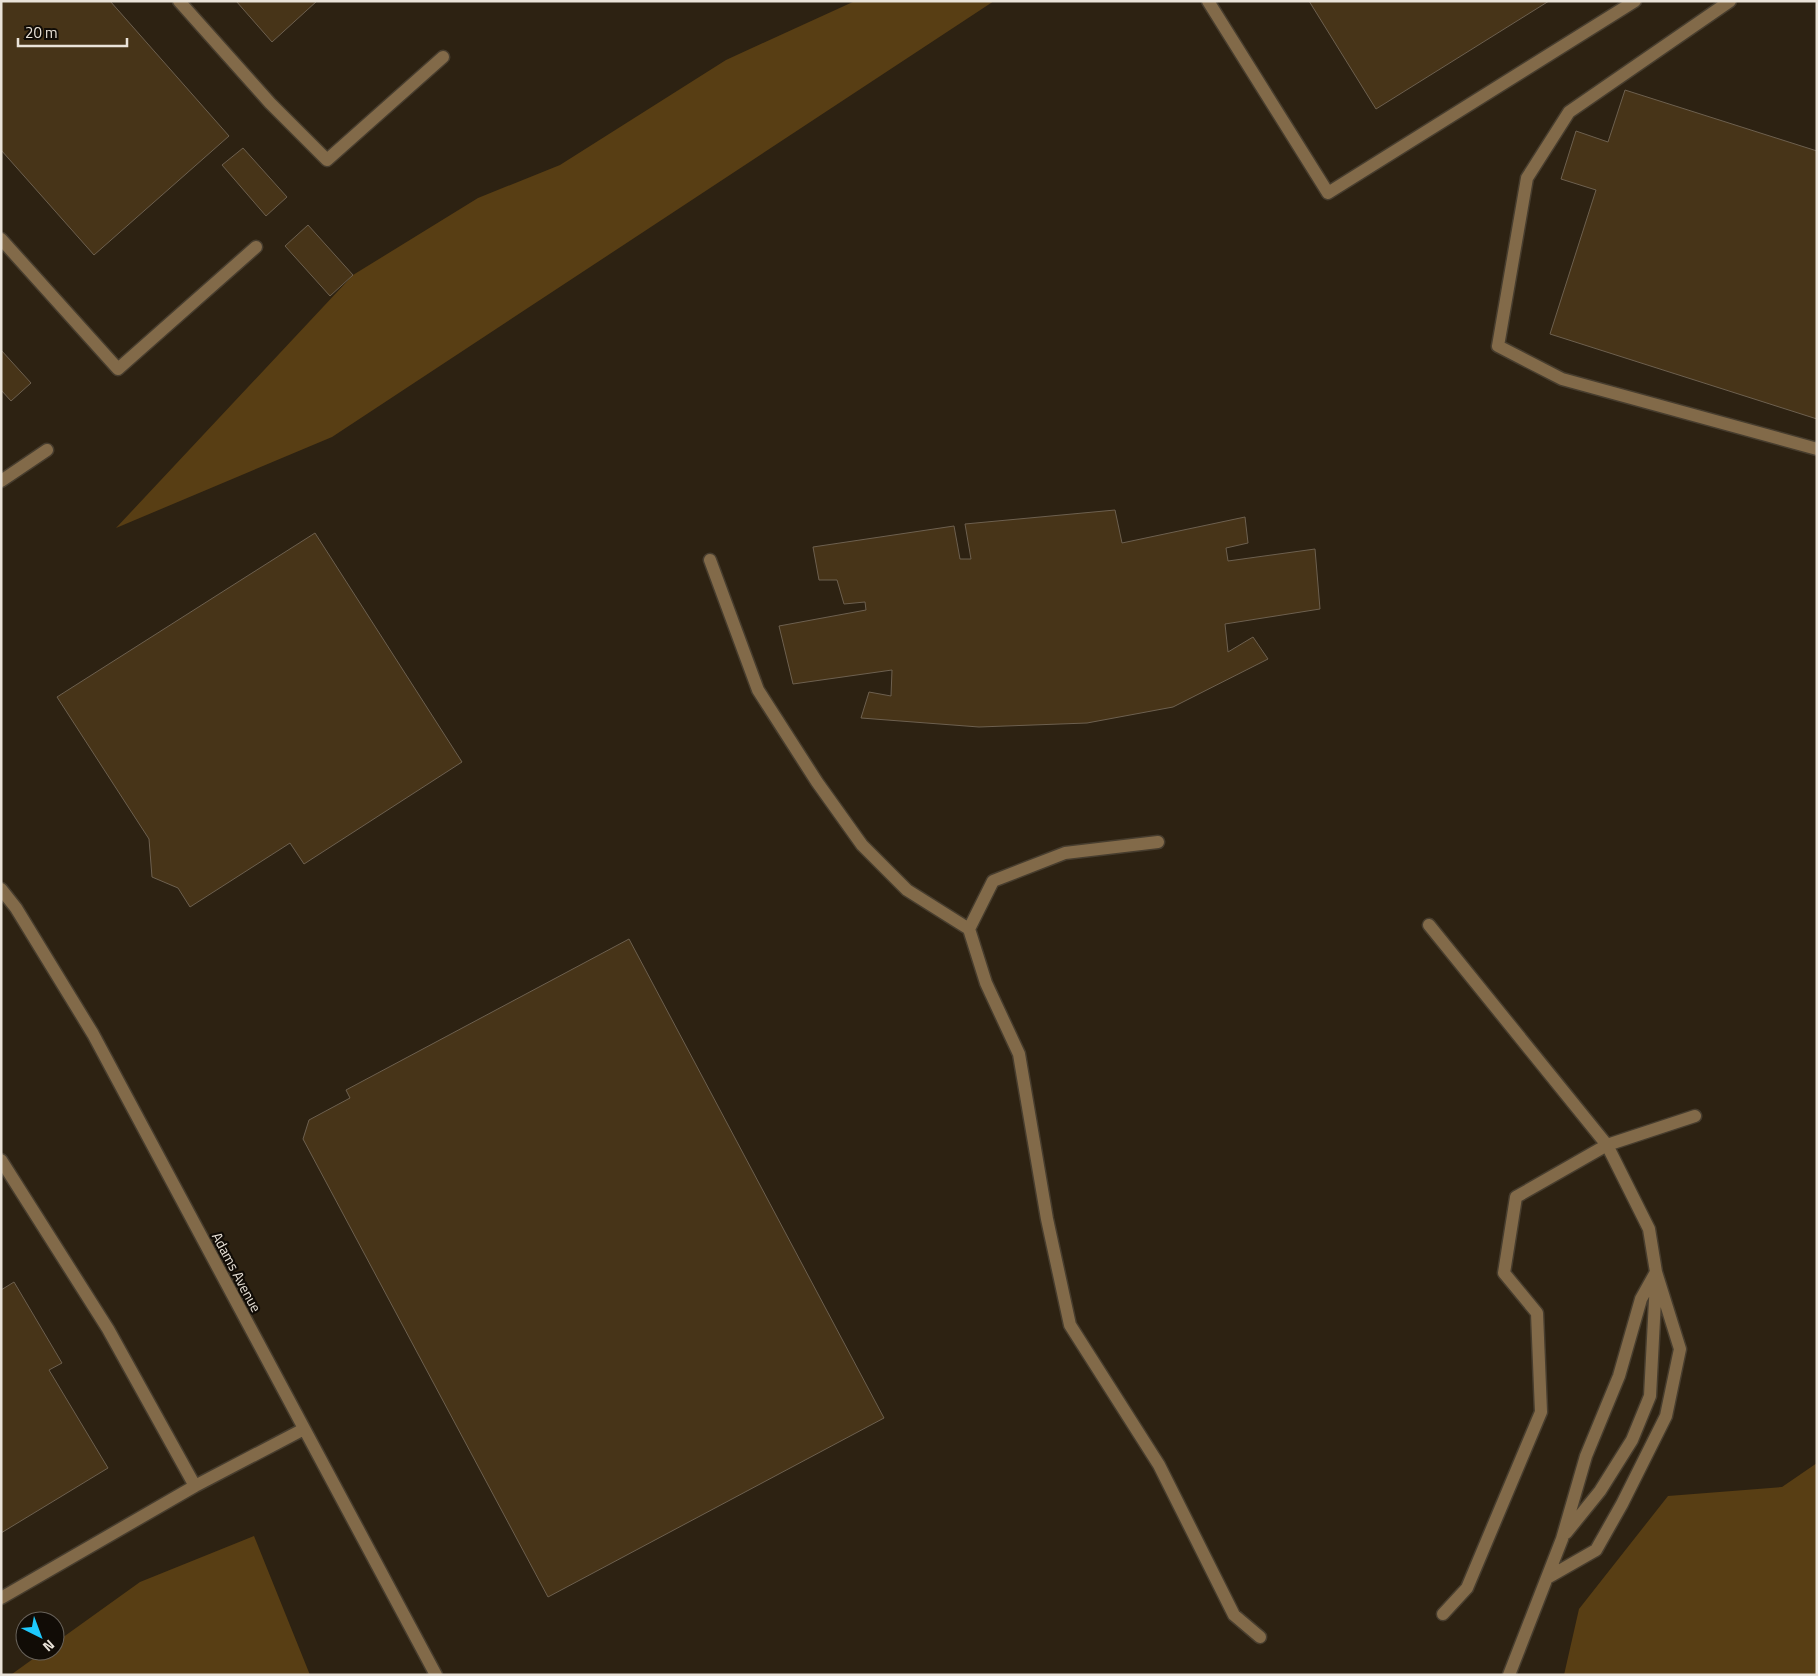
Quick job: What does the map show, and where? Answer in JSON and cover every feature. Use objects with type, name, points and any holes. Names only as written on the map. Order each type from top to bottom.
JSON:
[{"type":"street","points":[[179,1],[270,103],[327,160],[443,57]]},
{"type":"street","points":[[1208,1],[1328,193],[1635,1]]},
{"type":"street","points":[[1730,1],[1569,112],[1527,178],[1498,346],[1562,379],[1817,449]]},
{"type":"street","points":[[1,239],[118,369],[256,247]]},
{"type":"street","points":[[1,481],[47,450]]},
{"type":"street","points":[[710,560],[758,690],[817,782],[862,845],[907,890],[969,929],[986,983],[1019,1054],[1047,1219],[1070,1325],[1159,1465],[1234,1615],[1260,1637]]},
{"type":"street","points":[[969,929],[993,882],[1065,852],[1158,842]]},
{"type":"street","name":"Adams Avenue","points":[[1,890],[16,908],[92,1034],[436,1675]]},
{"type":"street","points":[[1429,925],[1608,1145],[1649,1230],[1656,1272],[1680,1349],[1666,1416],[1622,1504],[1596,1550],[1547,1578]]},
{"type":"street","points":[[1443,1614],[1466,1588],[1541,1412],[1538,1313],[1504,1273],[1516,1197],[1608,1145],[1695,1116]]},
{"type":"street","points":[[1,1160],[108,1329],[195,1486]]},
{"type":"street","points":[[1509,1675],[1562,1539],[1586,1456],[1619,1376],[1641,1299],[1656,1272]]},
{"type":"street","points":[[1562,1539],[1600,1491],[1632,1440],[1650,1396],[1656,1272]]},
{"type":"street","points":[[1,1598],[195,1486],[304,1429]]},
{"type":"shaded area","points":[[855,1],[994,1],[332,437],[116,528],[353,275],[478,198],[560,165],[726,60]]},
{"type":"shaded area","points":[[1817,1463],[1817,1675],[1564,1675],[1579,1609],[1668,1496],[1782,1487]]},
{"type":"shaded area","points":[[254,1536],[310,1675],[12,1674],[30,1661],[65,1661],[65,1636],[140,1582]]},
{"type":"building","points":[[1,1],[110,1],[229,136],[94,255],[1,150]]},
{"type":"building","points":[[236,1],[317,1],[272,42]]},
{"type":"building","points":[[1309,1],[1549,1],[1376,109]]},
{"type":"building","points":[[1625,90],[1817,151],[1817,419],[1550,334],[1596,190],[1561,179],[1576,131],[1608,142]]},
{"type":"building","points":[[243,148],[287,197],[266,216],[222,165]]},
{"type":"building","points":[[308,225],[353,275],[330,296],[285,246]]},
{"type":"building","points":[[1,350],[31,383],[11,401],[1,390]]},
{"type":"building","points":[[1115,510],[1122,543],[1245,517],[1248,543],[1226,548],[1228,561],[1315,549],[1320,609],[1225,624],[1228,652],[1253,637],[1268,659],[1173,707],[1087,723],[979,727],[861,718],[869,692],[891,696],[892,670],[793,684],[779,626],[866,610],[865,602],[844,604],[837,580],[819,580],[813,547],[954,526],[960,559],[971,559],[965,524]]},
{"type":"building","points":[[315,533],[462,762],[304,864],[290,843],[190,907],[178,888],[152,877],[149,839],[57,697]]},
{"type":"building","points":[[629,939],[884,1418],[548,1597],[303,1139],[309,1120],[350,1098],[346,1090]]},
{"type":"building","points":[[14,1282],[62,1363],[49,1370],[108,1468],[1,1533],[1,1290]]}]
